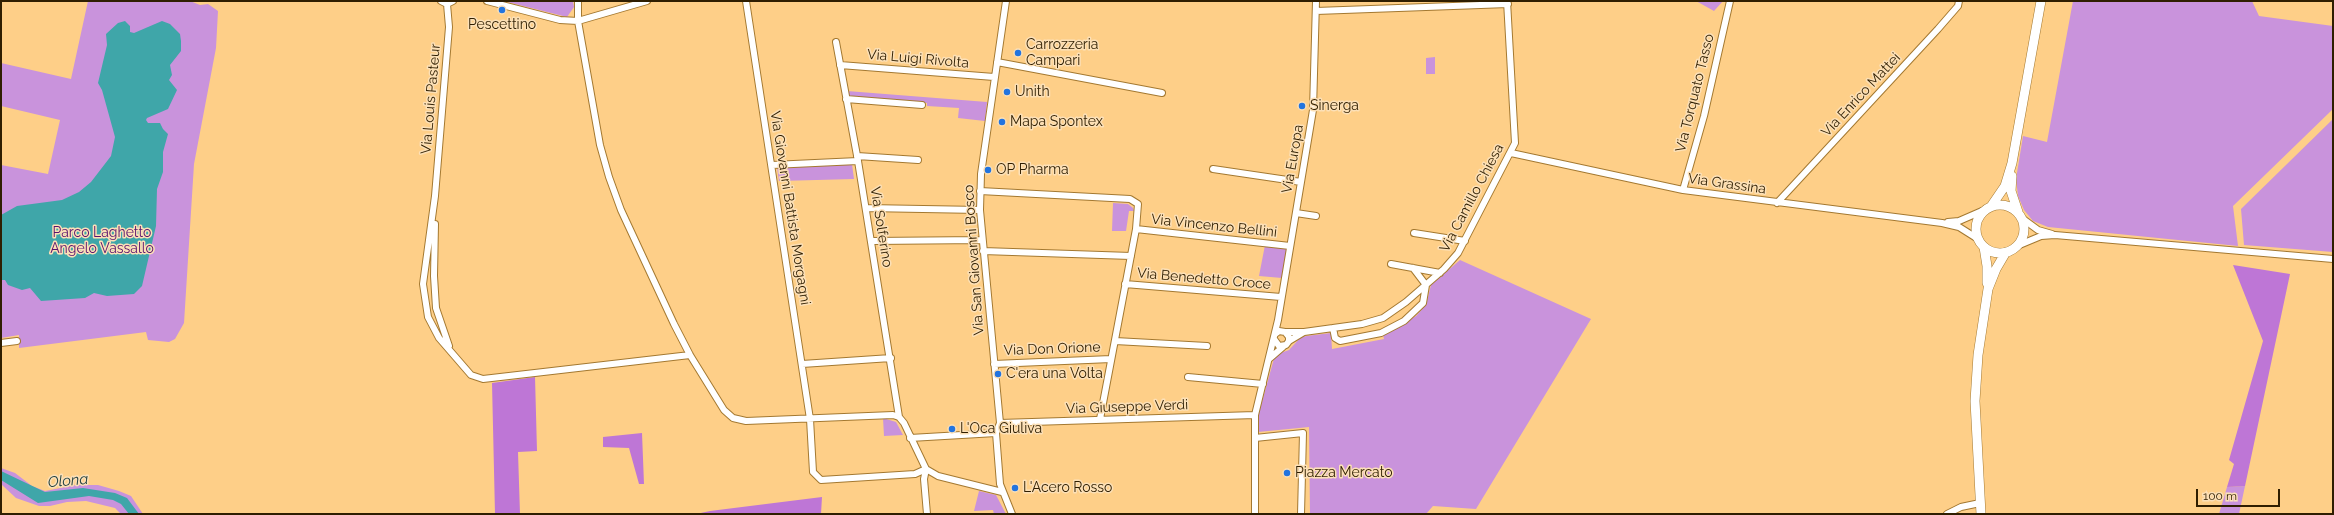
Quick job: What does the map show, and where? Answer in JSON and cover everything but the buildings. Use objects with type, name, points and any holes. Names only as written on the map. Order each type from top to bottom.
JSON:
[{"type":"main road","points":[[2012,163],[2011,191],[2020,216],[2024,233],[2018,246],[2006,252],[1991,251],[1984,247],[1978,239],[1976,225],[1982,211],[1992,205],[2005,186],[2012,163],[2042,1]]},
{"type":"main road","points":[[1992,205],[2008,205],[2020,216]]},
{"type":"main road","points":[[1984,247],[1988,289]]},
{"type":"main road","points":[[1981,514],[1975,401],[1978,355],[1988,289],[1996,269],[2006,252]]},
{"type":"street","points":[[444,2],[454,1]]},
{"type":"street","points":[[487,1],[560,20],[578,21],[647,1]]},
{"type":"street","points":[[578,1],[578,21],[600,145],[609,177],[621,210],[690,355],[724,410],[733,418],[746,421],[886,414],[899,417]]},
{"type":"street","name":"Via Giovanni Battista Morgagni","points":[[746,1],[810,419],[813,472],[821,480],[915,474],[926,470]]},
{"type":"street","name":"Via San Giovanni Bosco","points":[[1000,423],[982,240],[980,191],[996,62],[1006,1]]},
{"type":"street","name":"Via Europa","points":[[1255,514],[1255,415],[1278,320],[1315,99],[1316,1]]},
{"type":"street","name":"Via Torquato Tasso","points":[[1683,190],[1704,116],[1730,1]]},
{"type":"street","name":"Via Enrico Mattei","points":[[1777,203],[1938,29],[1958,6],[1959,1]]},
{"type":"street","name":"Via Louis Pasteur","points":[[444,2],[449,27],[435,196],[423,295],[432,326],[439,338],[466,370],[477,378],[483,379],[690,355]]},
{"type":"street","points":[[1316,11],[1508,3]]},
{"type":"street","name":"Via Camillo Chiesa","points":[[1284,331],[1304,332],[1367,323],[1383,318],[1396,310],[1440,273],[1454,259],[1511,153],[1516,132],[1508,3]]},
{"type":"street","name":"Via Solferino","points":[[836,42],[872,241],[899,417],[926,470]]},
{"type":"street","points":[[996,62],[1162,93]]},
{"type":"street","name":"Via Luigi Rivolta","points":[[840,65],[994,77]]},
{"type":"street","points":[[846,99],[922,105]]},
{"type":"street","name":"Via Grassina","points":[[1511,153],[1683,190],[1942,223],[1959,227],[1978,239]]},
{"type":"street","points":[[772,165],[858,158],[918,160]]},
{"type":"street","points":[[1213,169],[1301,182]]},
{"type":"street","points":[[980,191],[1130,199],[1136,202],[1139,208],[1136,229],[1100,420]]},
{"type":"street","name":"Via Louis Pasteur","points":[[435,196],[434,276],[436,308],[450,350]]},
{"type":"street","points":[[866,208],[980,210]]},
{"type":"street","name":"Via Grassina","points":[[1942,223],[1959,221],[1982,211]]},
{"type":"street","points":[[1296,213],[1316,216]]},
{"type":"street","points":[[2020,216],[2038,230],[2055,235]]},
{"type":"street","name":"Via Vincenzo Bellini","points":[[1136,229],[1290,246]]},
{"type":"street","points":[[1414,233],[1465,241]]},
{"type":"street","points":[[2018,246],[2042,236],[2055,235],[2333,258]]},
{"type":"street","points":[[872,241],[982,240]]},
{"type":"street","points":[[983,251],[1131,256]]},
{"type":"street","points":[[1391,264],[1440,273]]},
{"type":"street","points":[[1333,328],[1335,338],[1340,341],[1388,330],[1404,321],[1421,307],[1426,285],[1413,268]]},
{"type":"street","name":"Via Benedetto Croce","points":[[1126,284],[1281,297]]},
{"type":"street","points":[[1269,359],[1289,341],[1289,336],[1284,331],[1278,320]]},
{"type":"street","points":[[1284,331],[1274,337],[1277,345],[1284,346]]},
{"type":"street","name":"Via Camillo Chiesa","points":[[1289,341],[1304,332]]},
{"type":"street","points":[[1115,340],[1207,346]]},
{"type":"street","points":[[1,343],[17,341]]},
{"type":"street","points":[[802,364],[891,358]]},
{"type":"street","name":"Via Don Orione","points":[[994,364],[1111,359]]},
{"type":"street","points":[[1188,377],[1263,384]]},
{"type":"street","name":"Via Giuseppe Verdi","points":[[1000,423],[1255,415]]},
{"type":"street","points":[[1000,423],[996,433],[1002,492],[1012,514]]},
{"type":"street","points":[[910,438],[996,433]]},
{"type":"street","points":[[1255,438],[1303,433],[1301,514]]},
{"type":"street","points":[[927,514],[924,479],[926,470],[938,476],[1002,492]]},
{"type":"street","points":[[1947,514],[1961,507],[1980,503]]},
{"type":"green space","name":"Parco Laghetto Angelo Vassallo","points":[[88,1],[190,1],[200,5],[208,4],[218,11],[216,48],[194,164],[184,323],[175,339],[169,342],[148,340],[146,332],[19,348],[19,335],[1,338],[1,165],[48,174],[60,120],[1,106],[1,63],[71,79]]},
{"type":"green space","points":[[503,1],[573,1],[574,7],[567,17]]},
{"type":"green space","points":[[1696,1],[1723,1],[1714,11]]},
{"type":"green space","points":[[2073,1],[2252,1],[2259,16],[2333,26],[2333,109],[2233,206],[2238,246],[2048,227],[2033,221],[2024,210],[2018,196],[2016,179],[2023,136],[2047,142]]},
{"type":"green space","points":[[1435,57],[1435,74],[1426,74],[1426,58]]},
{"type":"green space","points":[[847,91],[987,102],[985,121],[958,118],[959,108],[927,106],[927,103],[849,96]]},
{"type":"green space","points":[[2333,119],[2333,252],[2244,245],[2241,209]]},
{"type":"green space","points":[[852,164],[854,179],[779,181],[777,167]]},
{"type":"green space","points":[[1113,203],[1128,204],[1133,208],[1134,211],[1129,211],[1126,231],[1112,231]]},
{"type":"green space","points":[[1265,245],[1288,248],[1282,278],[1259,276]]},
{"type":"green space","points":[[1460,260],[1591,319],[1476,509],[1433,506],[1426,514],[1310,514],[1309,427],[1258,432],[1258,416],[1275,355],[1289,350],[1300,338],[1306,336],[1331,333],[1332,349],[1384,339],[1383,335],[1416,316],[1426,305],[1431,285]]},
{"type":"green space","points":[[883,418],[896,422],[903,435],[884,436]]},
{"type":"green space","points":[[1,468],[15,473],[32,486],[45,491],[76,485],[98,485],[119,491],[131,496],[143,514],[121,514],[115,508],[86,501],[39,506],[16,498],[1,484]]},
{"type":"green space","points":[[2245,486],[2239,514],[2219,514],[2227,487]]},
{"type":"green space","points":[[979,491],[996,495],[1006,514],[994,514],[993,510],[974,511]]},
{"type":"shaded area","points":[[2233,265],[2290,274],[2245,486],[2227,487],[2234,464],[2229,460],[2263,341]]},
{"type":"shaded area","points":[[535,377],[537,451],[518,452],[520,514],[495,514],[492,383]]},
{"type":"shaded area","points":[[642,433],[644,484],[639,484],[629,448],[603,447],[603,437]]},
{"type":"shaded area","points":[[822,497],[821,514],[696,514],[710,511]]},
{"type":"water","points":[[125,21],[130,26],[130,32],[134,33],[162,21],[170,24],[180,34],[181,41],[181,51],[170,65],[172,75],[169,80],[177,90],[168,109],[147,118],[146,120],[148,123],[160,123],[168,134],[163,152],[163,172],[157,189],[156,226],[142,286],[134,294],[107,296],[94,293],[85,298],[41,301],[30,288],[22,290],[8,285],[5,280],[1,280],[1,215],[17,206],[62,200],[79,192],[91,182],[111,156],[115,137],[102,90],[98,83],[107,45],[106,34],[118,23]]},
{"type":"water","points":[[1,471],[45,492],[83,488],[115,493],[127,498],[139,514],[129,514],[121,504],[113,500],[89,496],[38,503],[1,480]]},
{"type":"place","name":"Pescettino","points":[[502,10]]},
{"type":"place","name":"Carrozzeria Campari","points":[[1018,53]]},
{"type":"place","name":"Unith","points":[[1007,92]]},
{"type":"place","name":"Sinerga","points":[[1302,106]]},
{"type":"place","name":"Mapa Spontex","points":[[1002,122]]},
{"type":"place","name":"OP Pharma","points":[[988,170]]},
{"type":"place","name":"C'era una Volta","points":[[998,374]]},
{"type":"place","name":"L'Oca Giuliva","points":[[952,429]]},
{"type":"place","name":"Piazza Mercato","points":[[1287,473]]},
{"type":"place","name":"L'Acero Rosso","points":[[1015,488]]},
{"type":"water label","name":"Olona","points":[[68,481]]}]
